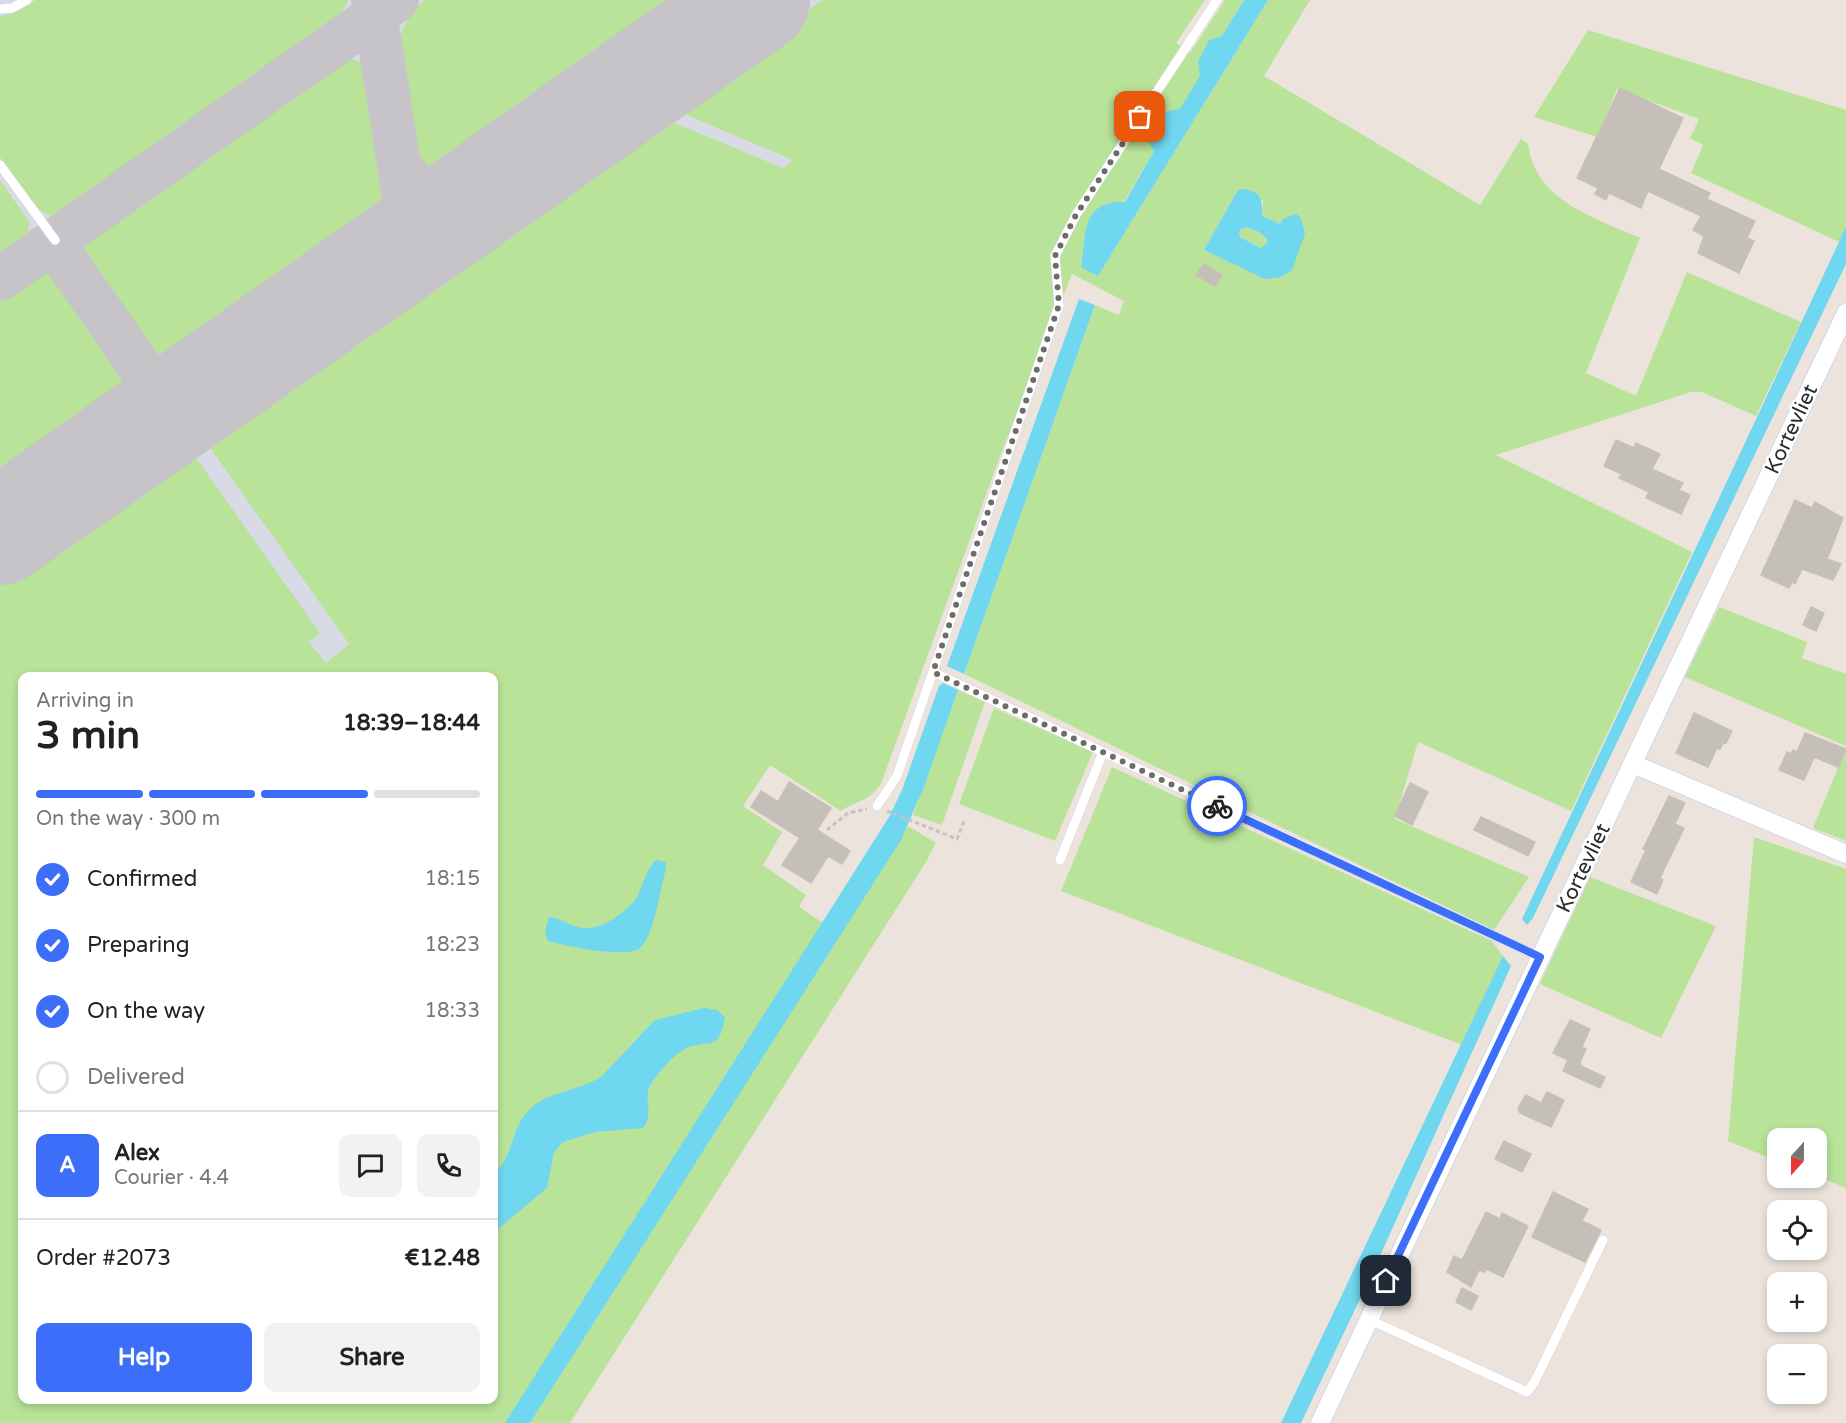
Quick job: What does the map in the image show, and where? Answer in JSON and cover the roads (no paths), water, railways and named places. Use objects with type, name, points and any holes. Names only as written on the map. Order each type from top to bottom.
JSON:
[{"type":"street","name":"Kortevliet","points":[[1320,1423],[1846,313]]},
{"type":"street","points":[[1633,764],[1846,854]]},
{"type":"lane","points":[[0,9],[12,8],[27,0]]},
{"type":"lane","points":[[877,806],[897,776],[1059,305],[1055,256],[1076,215],[1217,0]]},
{"type":"lane","points":[[0,165],[55,240]]},
{"type":"lane","points":[[933,672],[1540,957]]},
{"type":"lane","points":[[1060,860],[1103,752]]},
{"type":"lane","points":[[1368,1319],[1527,1392],[1535,1381],[1603,1240]]},
{"type":"water","points":[[1244,0],[1268,0],[1098,276],[1081,267],[1085,233],[1092,214],[1100,207],[1110,203],[1125,202],[1154,151],[1147,134],[1148,127],[1155,117],[1180,109],[1200,76],[1198,62],[1209,40],[1222,36]]},
{"type":"water","points":[[1244,189],[1258,195],[1261,201],[1262,216],[1280,224],[1283,219],[1296,214],[1301,218],[1305,234],[1292,270],[1281,277],[1265,279],[1204,250],[1238,190]],"holes":[[[1246,227],[1259,232],[1267,239],[1267,243],[1261,248],[1240,237],[1239,231]]]},
{"type":"water","points":[[1846,227],[1846,264],[1533,918],[1527,925],[1522,919]]},
{"type":"water","points":[[1079,299],[1095,305],[964,674],[947,666]]},
{"type":"water","points":[[943,683],[958,690],[924,787],[901,840],[530,1423],[505,1423],[889,817],[902,790],[939,686]]},
{"type":"water","points":[[656,860],[666,862],[666,868],[653,922],[640,948],[633,951],[610,952],[548,941],[545,932],[549,917],[576,926],[592,928],[606,923],[621,913],[637,897],[647,873]]},
{"type":"water","points":[[1503,956],[1511,966],[1370,1278],[1301,1423],[1281,1423]]},
{"type":"water","points":[[704,1008],[717,1010],[725,1017],[719,1037],[715,1041],[683,1050],[661,1070],[649,1089],[648,1117],[643,1128],[595,1132],[563,1142],[554,1152],[547,1188],[498,1230],[498,1170],[506,1158],[524,1116],[546,1098],[602,1076],[655,1020]]}]
